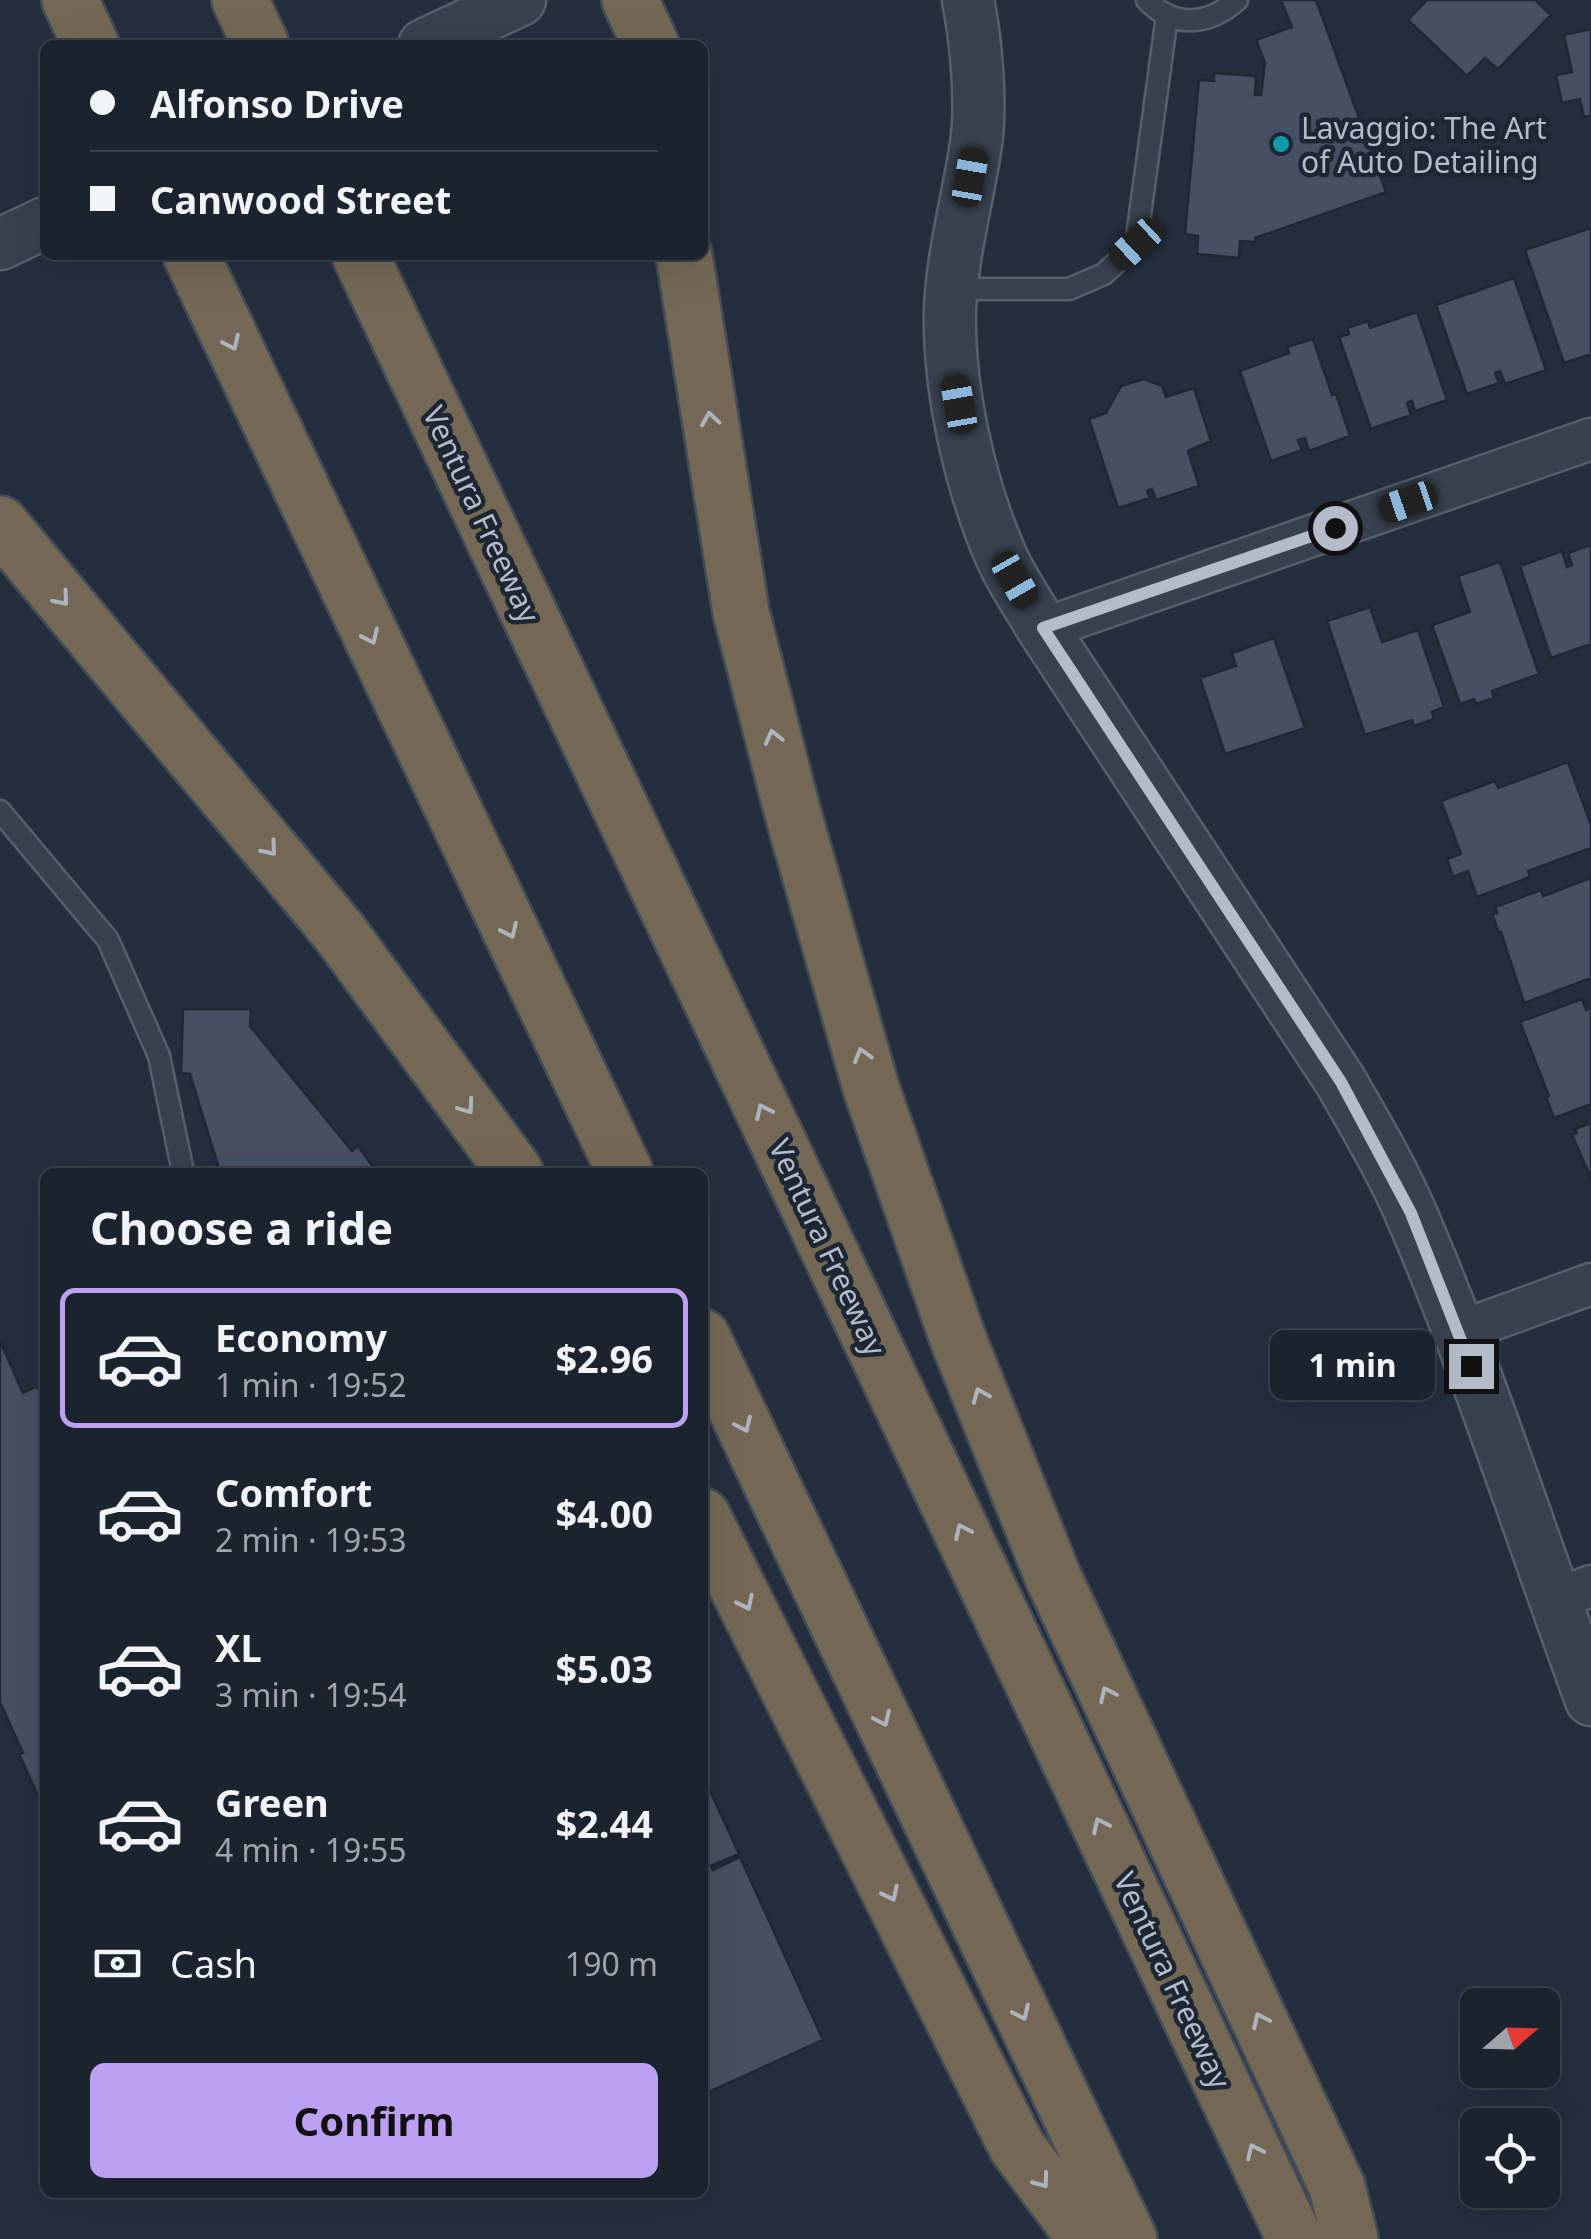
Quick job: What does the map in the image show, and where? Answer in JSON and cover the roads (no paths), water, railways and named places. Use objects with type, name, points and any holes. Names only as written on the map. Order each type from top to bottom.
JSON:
[{"type":"highway","points":[[70,0],[90,40]]},
{"type":"highway","points":[[240,0],[259,40]]},
{"type":"highway","points":[[630,0],[649,40]]},
{"type":"highway","points":[[193,260],[623,1168]]},
{"type":"highway","name":"Ventura Freeway","points":[[362,260],[1295,2239]]},
{"type":"highway","points":[[685,260],[741,612],[793,814],[871,1088],[958,1339],[1053,1577],[1337,2187],[1350,2239]]},
{"type":"highway","points":[[0,524],[340,933],[512,1168]]},
{"type":"highway","points":[[708,1350],[1129,2239]]},
{"type":"highway","points":[[708,1528],[1016,2147],[1086,2239]]},
{"type":"street","points":[[442,36],[520,0]]},
{"type":"street","points":[[968,0],[975,34],[977,139],[950,311],[954,375],[969,460],[1002,556],[1043,628],[1341,1082],[1411,1213],[1574,1592],[1588,1680]]},
{"type":"street","points":[[0,244],[40,225]]},
{"type":"street","points":[[1043,628],[1591,439]]},
{"type":"street","points":[[1459,1332],[1591,1284]]},
{"type":"lane","points":[[1146,0],[1167,16],[1185,21],[1204,20],[1222,13],[1237,0]]},
{"type":"lane","points":[[953,289],[1068,289],[1104,274],[1136,244],[1167,16]]},
{"type":"lane","points":[[0,811],[108,940],[159,1056],[183,1168]]},
{"type":"place","name":"Lavaggio: The Art of Auto Detailing","points":[[1281,144]]}]
